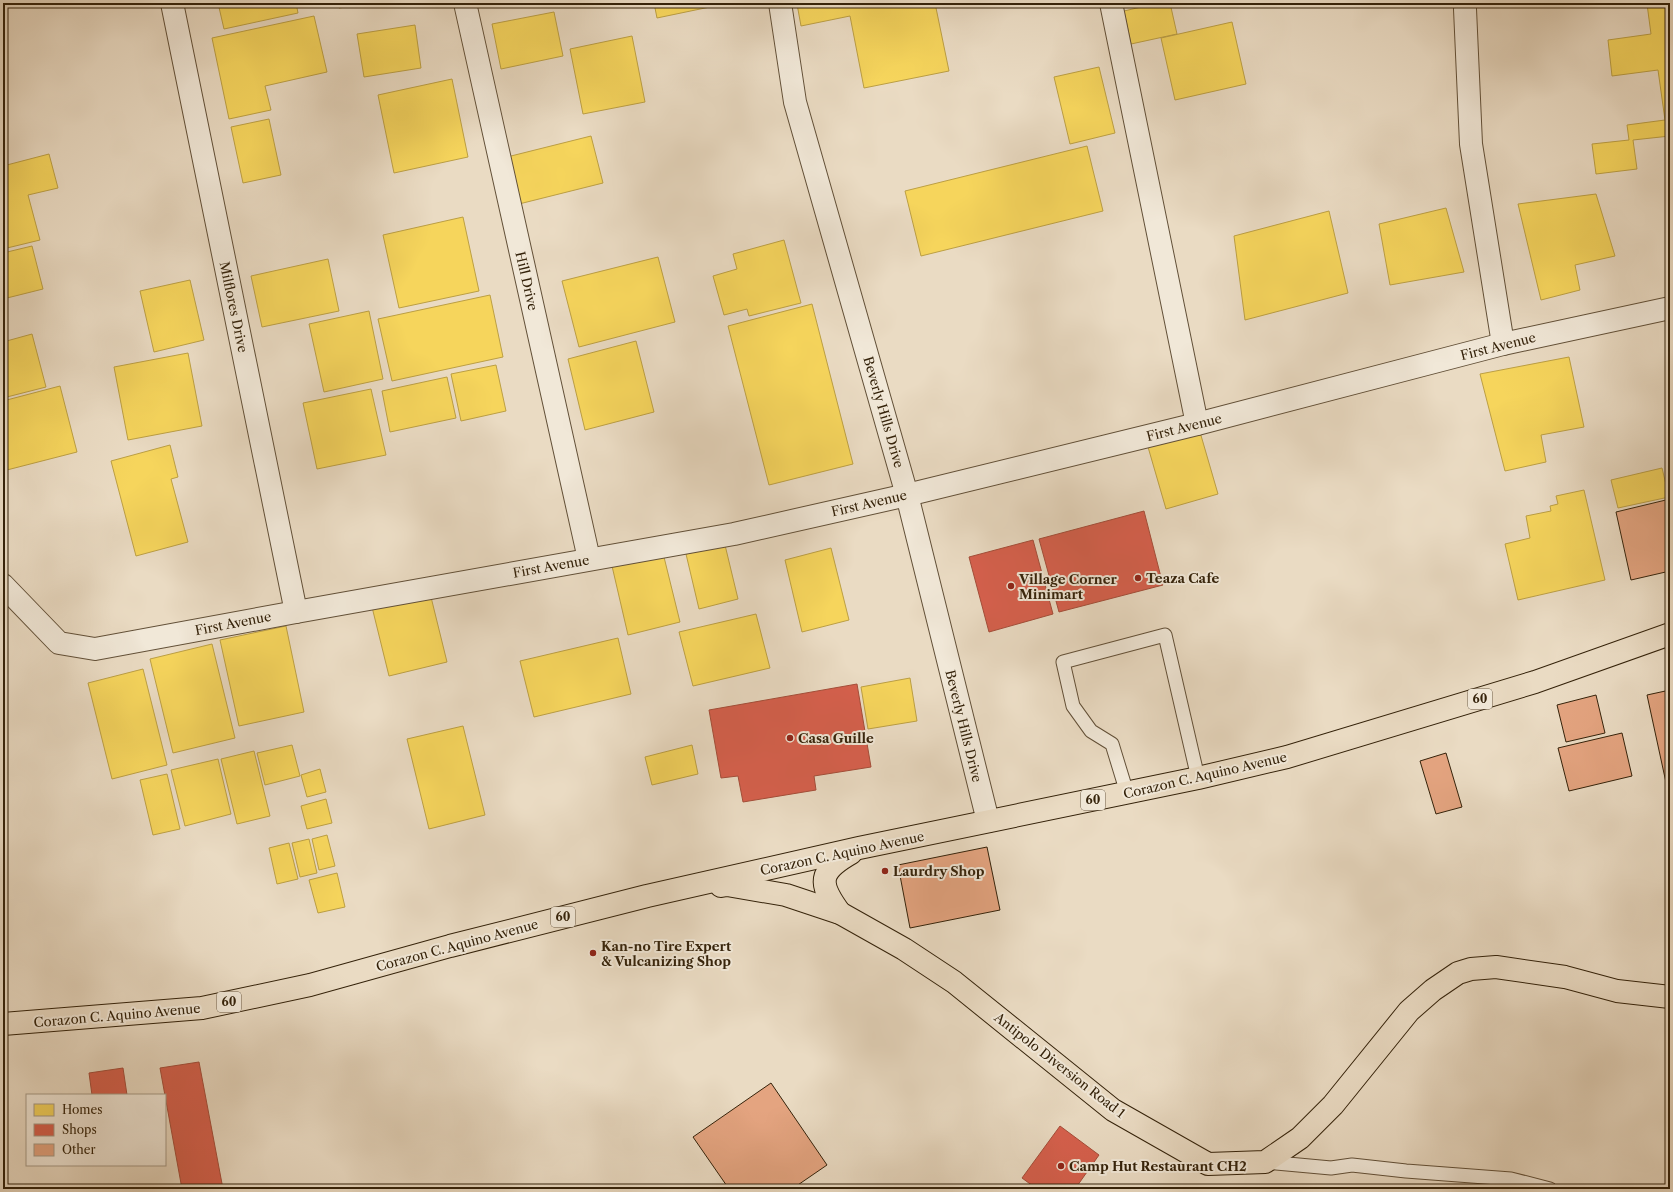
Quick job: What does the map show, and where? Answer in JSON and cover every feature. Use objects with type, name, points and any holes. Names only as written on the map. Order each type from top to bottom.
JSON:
[{"type":"main road","name":"Corazon C. Aquino Avenue","points":[[3,1024],[202,1008],[310,985],[563,916],[859,848],[1198,778],[1287,757],[1527,685],[1670,634]]},
{"type":"main road","points":[[840,913],[828,896],[825,878],[827,872],[835,862],[859,848]]},
{"type":"main road","name":"Antipolo Diversion Road 1","points":[[676,890],[727,885],[786,895],[840,913],[904,949],[954,982],[1113,1110],[1152,1133],[1208,1164],[1265,1162]]},
{"type":"main road","points":[[1265,1162],[1300,1138],[1333,1104],[1409,1011],[1433,990],[1458,973],[1472,969],[1496,967],[1565,977],[1617,991],[1670,997]]},
{"type":"street","name":"Milflores Drive","points":[[172,3],[296,612]]},
{"type":"street","name":"Hill Drive","points":[[465,3],[589,559]]},
{"type":"street","name":"Beverly Hills Drive","points":[[780,3],[795,102],[907,495],[988,821]]},
{"type":"street","points":[[1112,3],[1197,424]]},
{"type":"street","points":[[1465,9],[1471,144],[1503,344]]},
{"type":"street","name":"First Avenue","points":[[3,585],[59,643],[95,649],[734,534],[907,495],[1197,424],[1503,344],[1670,308]]},
{"type":"lane","points":[[1127,793],[1112,744],[1091,731],[1073,706],[1063,662],[1165,635],[1198,778]]},
{"type":"lane","points":[[1265,1162],[1331,1168],[1352,1165],[1406,1172],[1511,1179],[1550,1189]]},
{"type":"building: Homes","points":[[218,3],[296,3],[298,13],[224,29]]},
{"type":"building: Homes","points":[[338,3],[373,3],[339,8]]},
{"type":"building: Homes","points":[[654,3],[729,3],[657,18]]},
{"type":"building: Homes","points":[[935,3],[949,71],[864,88],[850,16],[801,26],[797,4]]},
{"type":"building: Homes","points":[[1158,3],[1170,3],[1177,34],[1131,44],[1124,11]]},
{"type":"building: Homes","points":[[1670,3],[1670,136],[1633,140],[1637,169],[1596,174],[1592,144],[1629,140],[1627,125],[1665,120],[1658,70],[1612,76],[1608,40],[1651,34],[1647,4]]},
{"type":"building: Homes","points":[[554,12],[563,56],[501,69],[492,24]]},
{"type":"building: Homes","points":[[314,16],[327,72],[265,86],[271,110],[229,119],[212,38]]},
{"type":"building: Homes","points":[[1232,22],[1246,84],[1175,100],[1161,38]]},
{"type":"building: Homes","points":[[415,25],[421,68],[364,77],[357,34]]},
{"type":"building: Homes","points":[[632,36],[645,102],[583,114],[570,49]]},
{"type":"building: Homes","points":[[1099,67],[1115,133],[1070,144],[1054,77]]},
{"type":"building: Homes","points":[[452,79],[468,157],[394,173],[378,95]]},
{"type":"building: Homes","points":[[269,119],[281,175],[243,183],[231,127]]},
{"type":"building: Homes","points":[[591,136],[603,183],[515,205],[503,158]]},
{"type":"building: Homes","points":[[1087,146],[1103,211],[921,256],[905,191]]},
{"type":"building: Homes","points":[[49,154],[58,188],[28,195],[40,240],[3,249],[3,166]]},
{"type":"building: Homes","points":[[1596,194],[1615,256],[1575,265],[1580,290],[1541,300],[1518,204]]},
{"type":"building: Homes","points":[[1446,208],[1464,272],[1390,285],[1379,224]]},
{"type":"building: Homes","points":[[1329,211],[1348,293],[1245,320],[1234,236]]},
{"type":"building: Homes","points":[[463,217],[479,291],[399,308],[383,235]]},
{"type":"building: Homes","points":[[784,240],[801,303],[749,316],[747,309],[724,315],[713,276],[737,269],[733,254]]},
{"type":"building: Homes","points":[[32,246],[43,289],[3,299],[3,253]]},
{"type":"building: Homes","points":[[658,257],[675,322],[579,347],[562,281]]},
{"type":"building: Homes","points":[[328,259],[339,311],[262,327],[251,276]]},
{"type":"building: Homes","points":[[190,280],[204,340],[154,352],[140,291]]},
{"type":"building: Homes","points":[[490,295],[503,357],[392,381],[378,319]]},
{"type":"building: Homes","points":[[812,304],[853,464],[769,485],[728,326]]},
{"type":"building: Homes","points":[[369,311],[383,379],[324,392],[309,324]]},
{"type":"building: Homes","points":[[32,334],[46,387],[3,398],[3,342]]},
{"type":"building: Homes","points":[[636,341],[654,412],[585,430],[568,359]]},
{"type":"building: Homes","points":[[188,353],[202,426],[128,440],[114,367]]},
{"type":"building: Homes","points":[[1569,357],[1584,427],[1541,435],[1546,462],[1505,471],[1480,374]]},
{"type":"building: Homes","points":[[496,365],[506,411],[461,421],[451,374]]},
{"type":"building: Homes","points":[[447,377],[456,418],[390,432],[382,391]]},
{"type":"building: Homes","points":[[60,386],[77,452],[3,471],[3,401]]},
{"type":"building: Homes","points":[[371,389],[386,455],[317,469],[303,403]]},
{"type":"building: Homes","points":[[1200,432],[1218,494],[1166,509],[1148,447]]},
{"type":"building: Homes","points":[[170,445],[178,477],[171,479],[188,542],[136,556],[111,461]]},
{"type":"building: Homes","points":[[1662,468],[1669,497],[1618,508],[1611,480]]},
{"type":"building: Homes","points":[[1584,490],[1605,580],[1518,600],[1505,544],[1530,538],[1526,516],[1551,511],[1550,506],[1558,504],[1556,496]]},
{"type":"building: Homes","points":[[725,545],[738,599],[699,609],[686,554]]},
{"type":"building: Homes","points":[[831,548],[849,620],[802,632],[785,560]]},
{"type":"building: Homes","points":[[663,553],[680,622],[628,635],[612,566]]},
{"type":"building: Homes","points":[[430,593],[447,662],[389,676],[372,607]]},
{"type":"building: Homes","points":[[756,614],[770,668],[693,686],[679,632]]},
{"type":"building: Homes","points":[[286,626],[304,712],[239,726],[220,640]]},
{"type":"building: Homes","points":[[618,638],[631,694],[534,717],[520,661]]},
{"type":"building: Homes","points":[[212,644],[235,738],[173,753],[150,659]]},
{"type":"building: Homes","points":[[143,669],[167,765],[112,779],[88,683]]},
{"type":"building: Homes","points":[[910,678],[917,721],[868,729],[861,687]]},
{"type":"building: Homes","points":[[463,726],[485,815],[429,829],[407,739]]},
{"type":"building: Homes","points":[[292,745],[300,776],[265,785],[257,753]]},
{"type":"building: Homes","points":[[692,745],[698,774],[652,785],[645,757]]},
{"type":"building: Homes","points":[[254,751],[270,816],[237,824],[221,759]]},
{"type":"building: Homes","points":[[218,759],[231,814],[185,826],[171,770]]},
{"type":"building: Homes","points":[[320,769],[326,792],[307,797],[301,775]]},
{"type":"building: Homes","points":[[167,774],[180,829],[153,835],[140,780]]},
{"type":"building: Homes","points":[[326,799],[332,823],[307,829],[301,806]]},
{"type":"building: Homes","points":[[327,835],[335,866],[319,870],[312,839]]},
{"type":"building: Homes","points":[[309,839],[317,873],[300,877],[292,843]]},
{"type":"building: Homes","points":[[289,843],[298,879],[277,884],[269,848]]},
{"type":"building: Homes","points":[[337,873],[345,907],[318,913],[309,880]]},
{"type":"building: Shops","points":[[1144,511],[1163,585],[1059,612],[1039,539]]},
{"type":"building: Shops","name":"Village Corner Minimart","points":[[1033,540],[1053,614],[989,632],[969,557]]},
{"type":"building: Shops","name":"Casa Guille","points":[[857,684],[871,767],[814,776],[816,790],[743,802],[738,776],[721,778],[709,710]]},
{"type":"building: Shops","points":[[199,1062],[223,1189],[182,1189],[166,1094],[165,1094],[160,1068]]},
{"type":"building: Shops","points":[[123,1068],[127,1094],[92,1094],[89,1073]]},
{"type":"building: Shops","name":"Camp Hut Restaurant CH2","points":[[1060,1126],[1099,1155],[1075,1189],[1037,1189],[1022,1178]]},
{"type":"building: Other","points":[[1670,499],[1670,571],[1631,580],[1616,512]]},
{"type":"building: Other","points":[[1670,690],[1670,801],[1647,695]]},
{"type":"building: Other","points":[[1596,695],[1605,733],[1566,742],[1557,705]]},
{"type":"building: Other","points":[[1622,733],[1632,776],[1569,791],[1558,748]]},
{"type":"building: Other","points":[[1446,753],[1462,807],[1436,814],[1420,761]]},
{"type":"building: Other","points":[[987,847],[1000,910],[910,928],[898,865]]},
{"type":"building: Other","points":[[771,1083],[827,1165],[792,1189],[729,1189],[693,1137]]},
{"type":"place","name":"Teaza Cafe","points":[[1138,578]]},
{"type":"place","name":"Village Corner Minimart","points":[[1011,586]]},
{"type":"place","name":"Casa Guille","points":[[790,738]]},
{"type":"place","name":"Laurdry Shop","points":[[885,871]]},
{"type":"place","name":"Kan-no Tire Expert & Vulcanizing Shop","points":[[593,953]]},
{"type":"place","name":"Camp Hut Restaurant CH2","points":[[1061,1166]]}]
